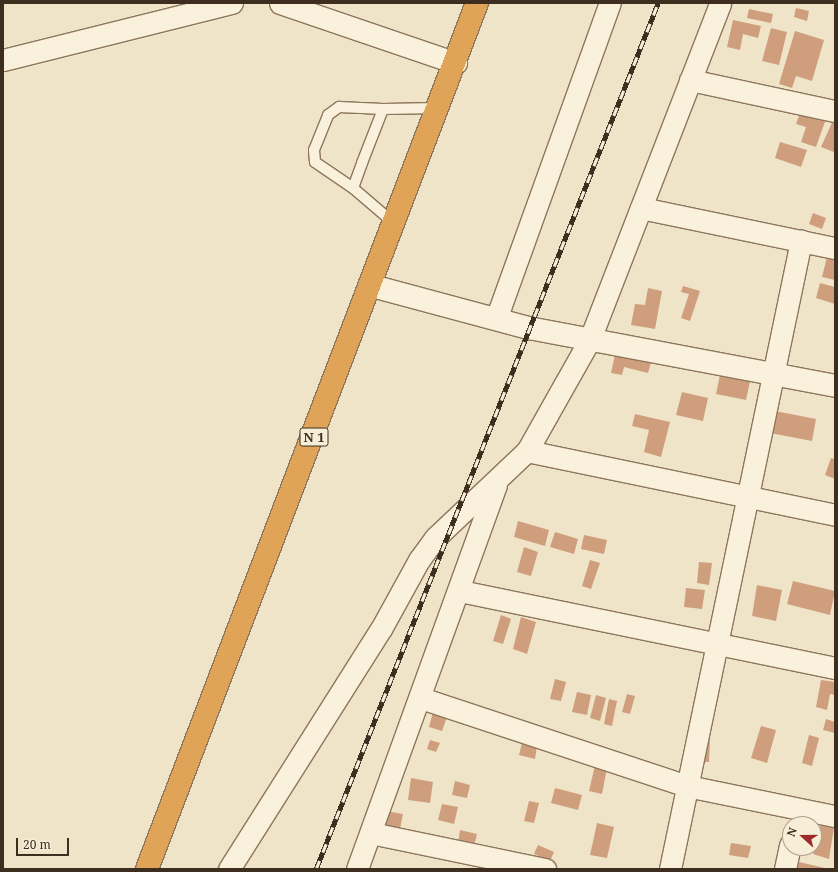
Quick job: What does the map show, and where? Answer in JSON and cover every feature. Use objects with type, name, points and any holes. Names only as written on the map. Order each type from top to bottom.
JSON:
[{"type":"highway","name":"N 1","points":[[147,869],[372,286],[477,3]]},
{"type":"street","points":[[3,60],[232,3]]},
{"type":"street","points":[[280,3],[456,63]]},
{"type":"street","points":[[496,319],[610,3]]},
{"type":"street","points":[[229,869],[381,629],[419,560],[435,538],[496,484],[526,452],[590,339],[720,3]]},
{"type":"street","points":[[690,80],[835,111]]},
{"type":"street","points":[[641,208],[835,248]]},
{"type":"street","points":[[670,869],[801,241]]},
{"type":"street","points":[[372,286],[496,319],[590,339],[835,386]]},
{"type":"street","points":[[526,452],[835,515]]},
{"type":"street","points":[[357,869],[372,833],[460,591],[496,484]]},
{"type":"street","points":[[460,591],[835,668]]},
{"type":"street","points":[[421,698],[687,786],[796,816]]},
{"type":"street","points":[[822,816],[835,816]]},
{"type":"street","points":[[372,833],[545,869]]},
{"type":"street","points":[[785,869],[788,856]]},
{"type":"lane","points":[[395,224],[353,188],[315,162],[314,150],[328,115],[339,107],[383,109],[438,108]]},
{"type":"lane","points":[[353,188],[383,109]]},
{"type":"building","points":[[796,8],[809,11],[807,21],[794,17]]},
{"type":"building","points":[[749,9],[773,14],[771,23],[747,18]]},
{"type":"building","points":[[733,20],[761,26],[758,38],[743,34],[740,50],[727,47]]},
{"type":"building","points":[[771,28],[787,32],[779,65],[762,61]]},
{"type":"building","points":[[795,31],[824,40],[812,81],[796,76],[792,88],[779,84]]},
{"type":"building","points":[[801,110],[826,119],[816,147],[801,142],[806,127],[796,124]]},
{"type":"building","points":[[835,116],[835,150],[834,152],[821,147]]},
{"type":"building","points":[[780,142],[807,150],[801,167],[775,158]]},
{"type":"building","points":[[813,213],[826,218],[822,229],[809,224]]},
{"type":"building","points":[[827,257],[835,259],[835,280],[822,277]]},
{"type":"building","points":[[820,283],[835,287],[835,304],[816,298]]},
{"type":"building","points":[[683,286],[700,291],[690,321],[681,318],[689,294],[681,292]]},
{"type":"building","points":[[648,288],[662,291],[655,329],[631,325],[635,304],[645,305]]},
{"type":"building","points":[[616,350],[652,359],[648,373],[624,367],[622,375],[611,373]]},
{"type":"building","points":[[721,370],[751,377],[746,400],[716,394]]},
{"type":"building","points":[[682,392],[708,398],[703,421],[676,415]]},
{"type":"building","points":[[775,411],[816,419],[812,441],[770,433]]},
{"type":"building","points":[[635,414],[670,422],[661,457],[644,452],[649,430],[632,426]]},
{"type":"building","points":[[831,458],[835,459],[835,479],[825,475]]},
{"type":"building","points":[[518,521],[549,530],[545,546],[514,537]]},
{"type":"building","points":[[555,532],[578,539],[574,554],[550,547]]},
{"type":"building","points":[[584,535],[607,540],[604,554],[581,549]]},
{"type":"building","points":[[524,547],[538,552],[531,576],[517,572]]},
{"type":"building","points":[[590,560],[600,563],[591,589],[582,586]]},
{"type":"building","points":[[699,562],[712,563],[709,585],[697,583]]},
{"type":"building","points":[[793,581],[835,591],[830,615],[787,604]]},
{"type":"building","points":[[757,585],[782,590],[776,621],[752,616]]},
{"type":"building","points":[[686,588],[705,590],[702,609],[684,607]]},
{"type":"building","points":[[501,615],[511,619],[503,644],[493,641]]},
{"type":"building","points":[[521,617],[536,622],[527,654],[513,649]]},
{"type":"building","points":[[555,679],[566,682],[561,701],[550,699]]},
{"type":"building","points":[[821,680],[835,682],[835,695],[830,694],[827,710],[816,707]]},
{"type":"building","points":[[577,692],[591,695],[587,715],[572,712]]},
{"type":"building","points":[[627,694],[635,696],[630,714],[622,712]]},
{"type":"building","points":[[596,695],[606,698],[600,721],[590,718]]},
{"type":"building","points":[[609,699],[617,701],[612,726],[604,724]]},
{"type":"building","points":[[433,712],[447,717],[442,731],[429,727]]},
{"type":"building","points":[[826,719],[835,722],[835,733],[823,730]]},
{"type":"building","points":[[761,726],[776,730],[767,763],[751,758]]},
{"type":"building","points":[[809,735],[819,738],[812,766],[802,763]]},
{"type":"building","points":[[698,738],[710,738],[709,762],[698,762]]},
{"type":"building","points":[[430,740],[440,743],[436,752],[427,749]]},
{"type":"building","points":[[522,743],[537,746],[535,759],[519,755]]},
{"type":"building","points":[[595,765],[607,768],[602,794],[589,791]]},
{"type":"building","points":[[411,778],[433,782],[430,803],[408,800]]},
{"type":"building","points":[[455,781],[470,785],[467,798],[452,795]]},
{"type":"building","points":[[555,788],[582,795],[578,810],[551,803]]},
{"type":"building","points":[[529,801],[539,803],[534,823],[524,821]]},
{"type":"building","points":[[442,804],[458,807],[454,824],[438,820]]},
{"type":"building","points":[[386,811],[403,814],[400,829],[383,826]]},
{"type":"building","points":[[823,817],[835,821],[829,859],[819,856],[822,856]]},
{"type":"building","points":[[597,823],[614,827],[607,858],[590,855]]},
{"type":"building","points":[[460,830],[477,834],[474,846],[458,843]]},
{"type":"building","points":[[731,843],[751,846],[748,858],[729,855]]},
{"type":"building","points":[[538,845],[554,852],[550,861],[534,854]]},
{"type":"building","points":[[799,862],[825,868],[825,869],[797,869]]},
{"type":"railway","points":[[316,869],[658,3]]}]
